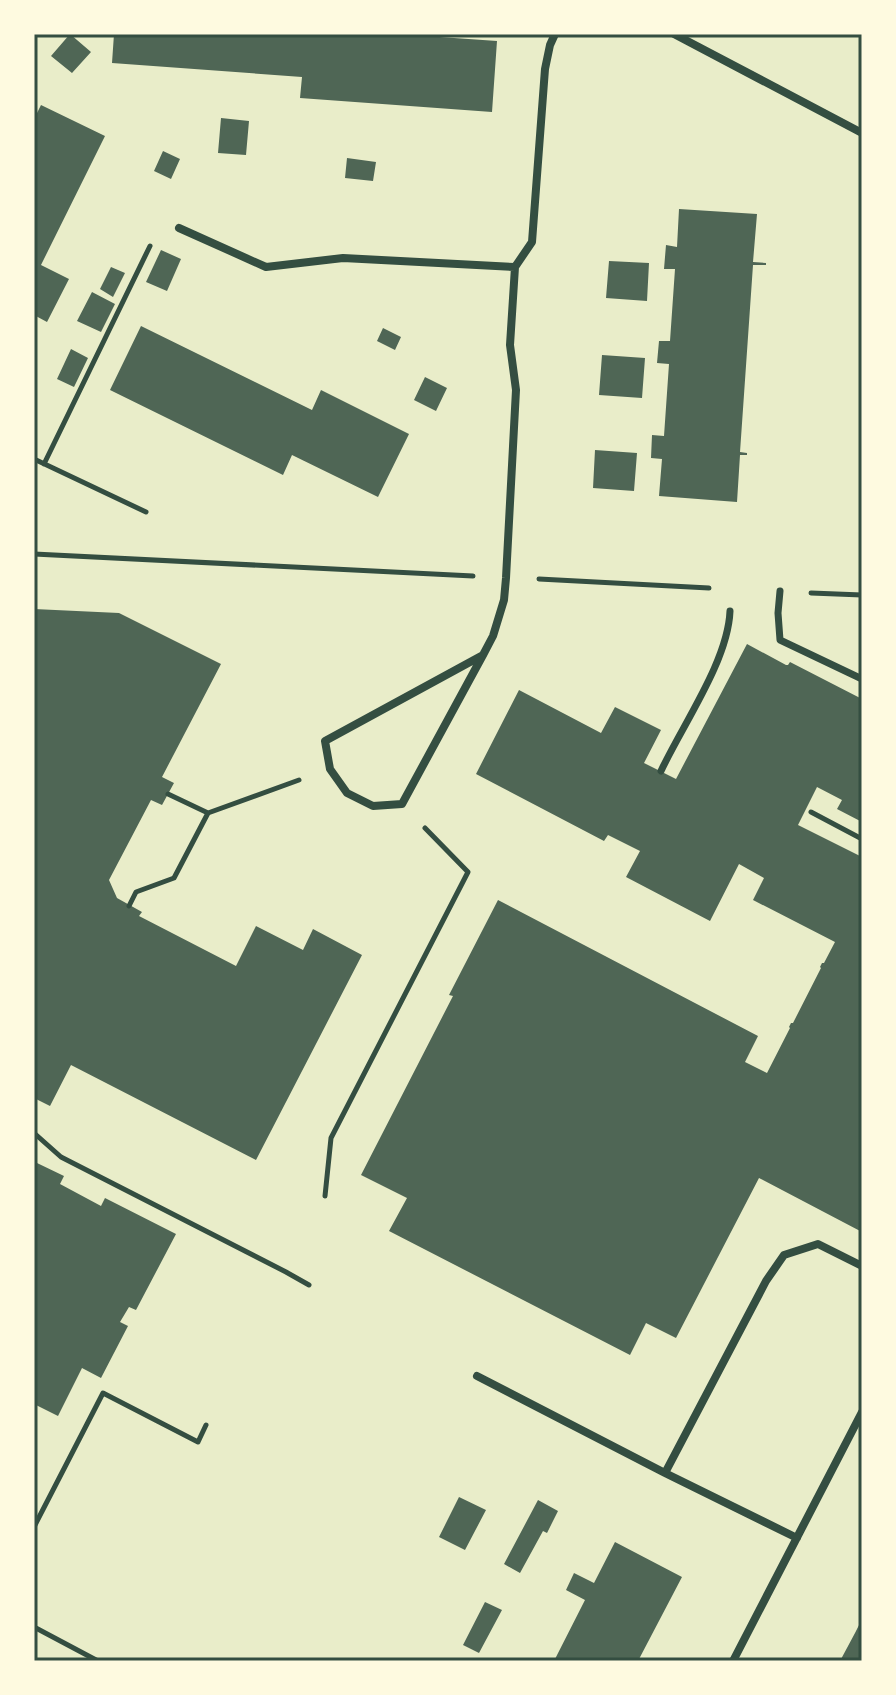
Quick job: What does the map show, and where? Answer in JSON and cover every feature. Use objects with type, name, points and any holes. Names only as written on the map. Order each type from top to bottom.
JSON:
[{"type":"street","points":[[483,655],[325,741],[330,769],[347,793],[373,806],[402,804],[483,655],[493,636],[504,600],[516,390],[510,345],[515,267],[532,242],[545,69],[555,34]]},
{"type":"street","points":[[674,34],[862,133]]},
{"type":"street","points":[[179,228],[266,267],[343,258],[515,267]]},
{"type":"street","points":[[780,591],[780,640],[862,679]]},
{"type":"street","points":[[661,771],[717,664],[730,611]]},
{"type":"street","points":[[665,1473],[766,1281],[784,1255],[818,1244],[862,1266]]},
{"type":"street","points":[[477,1376],[797,1538]]},
{"type":"street","points":[[733,1661],[862,1412]]},
{"type":"path","points":[[44,464],[153,241],[179,228]]},
{"type":"path","points":[[34,459],[146,512]]},
{"type":"path","points":[[34,554],[719,588]]},
{"type":"path","points":[[780,591],[862,595]]},
{"type":"path","points":[[129,906],[136,892],[174,878],[208,813],[330,769]]},
{"type":"path","points":[[168,794],[208,813]]},
{"type":"path","points":[[325,1196],[331,1138],[468,872],[402,804]]},
{"type":"path","points":[[811,812],[862,839]]},
{"type":"path","points":[[34,1133],[61,1157],[309,1285]]},
{"type":"path","points":[[34,1527],[103,1393],[198,1442],[206,1425]]},
{"type":"path","points":[[34,1507],[42,1512]]},
{"type":"path","points":[[34,1627],[98,1661]]},
{"type":"building","points":[[70,34],[91,52],[72,73],[51,56]]},
{"type":"building","points":[[114,34],[397,34],[497,41],[492,112],[300,98],[302,77],[112,63]]},
{"type":"building","points":[[41,105],[105,136],[41,265],[69,279],[47,322],[34,315],[34,119]]},
{"type":"building","points":[[221,118],[249,121],[246,155],[218,153]]},
{"type":"building","points":[[163,151],[180,159],[171,179],[154,171]]},
{"type":"building","points":[[347,158],[376,162],[373,181],[345,178]]},
{"type":"building","points":[[679,209],[757,214],[753,262],[766,265],[753,265],[740,452],[747,455],[740,455],[737,502],[659,496],[662,459],[651,458],[652,435],[664,436],[669,364],[657,363],[659,341],[670,341],[675,269],[664,269],[666,245],[677,247]]},
{"type":"building","points":[[161,250],[181,259],[167,291],[146,282]]},
{"type":"building","points":[[609,261],[649,263],[647,301],[606,298]]},
{"type":"building","points":[[111,267],[125,273],[113,297],[100,289]]},
{"type":"building","points":[[92,292],[115,304],[101,332],[77,321]]},
{"type":"building","points":[[141,326],[312,410],[321,390],[409,434],[378,497],[292,455],[283,475],[110,390]]},
{"type":"building","points":[[383,328],[401,337],[395,350],[377,341]]},
{"type":"building","points":[[71,349],[88,358],[74,387],[57,379]]},
{"type":"building","points":[[602,355],[645,358],[642,398],[599,395]]},
{"type":"building","points":[[425,377],[447,388],[436,411],[414,400]]},
{"type":"building","points":[[595,450],[637,453],[634,491],[593,488]]},
{"type":"building","points":[[34,609],[119,613],[221,664],[162,777],[174,783],[162,805],[151,800],[109,880],[117,898],[142,912],[139,916],[236,966],[256,926],[303,950],[313,929],[362,955],[256,1160],[71,1065],[50,1106],[34,1098]]},
{"type":"building","points":[[747,644],[862,699],[862,822],[837,809],[842,800],[817,787],[798,825],[862,857],[862,1232],[759,1178],[676,1338],[646,1323],[630,1355],[389,1231],[407,1198],[361,1175],[453,996],[449,995],[498,900],[758,1036],[745,1062],[767,1073],[835,942],[753,900],[764,878],[739,864],[710,921],[626,877],[640,851],[608,835],[604,841],[476,774],[519,690],[601,733],[615,707],[661,730],[644,763],[676,779]]},
{"type":"building","points":[[37,1163],[64,1176],[60,1184],[101,1206],[105,1198],[176,1234],[136,1310],[129,1307],[120,1322],[128,1326],[101,1378],[82,1368],[58,1416],[34,1404],[34,1168]]},
{"type":"building","points":[[459,1497],[486,1510],[465,1550],[439,1537]]},
{"type":"building","points":[[538,1500],[558,1511],[520,1573],[504,1564]]},
{"type":"building","points":[[615,1542],[682,1577],[638,1661],[554,1661],[585,1600],[566,1590],[574,1573],[594,1583]]},
{"type":"building","points":[[485,1602],[502,1610],[479,1653],[463,1645]]},
{"type":"building","points":[[862,1619],[862,1661],[840,1661],[855,1633]]}]
